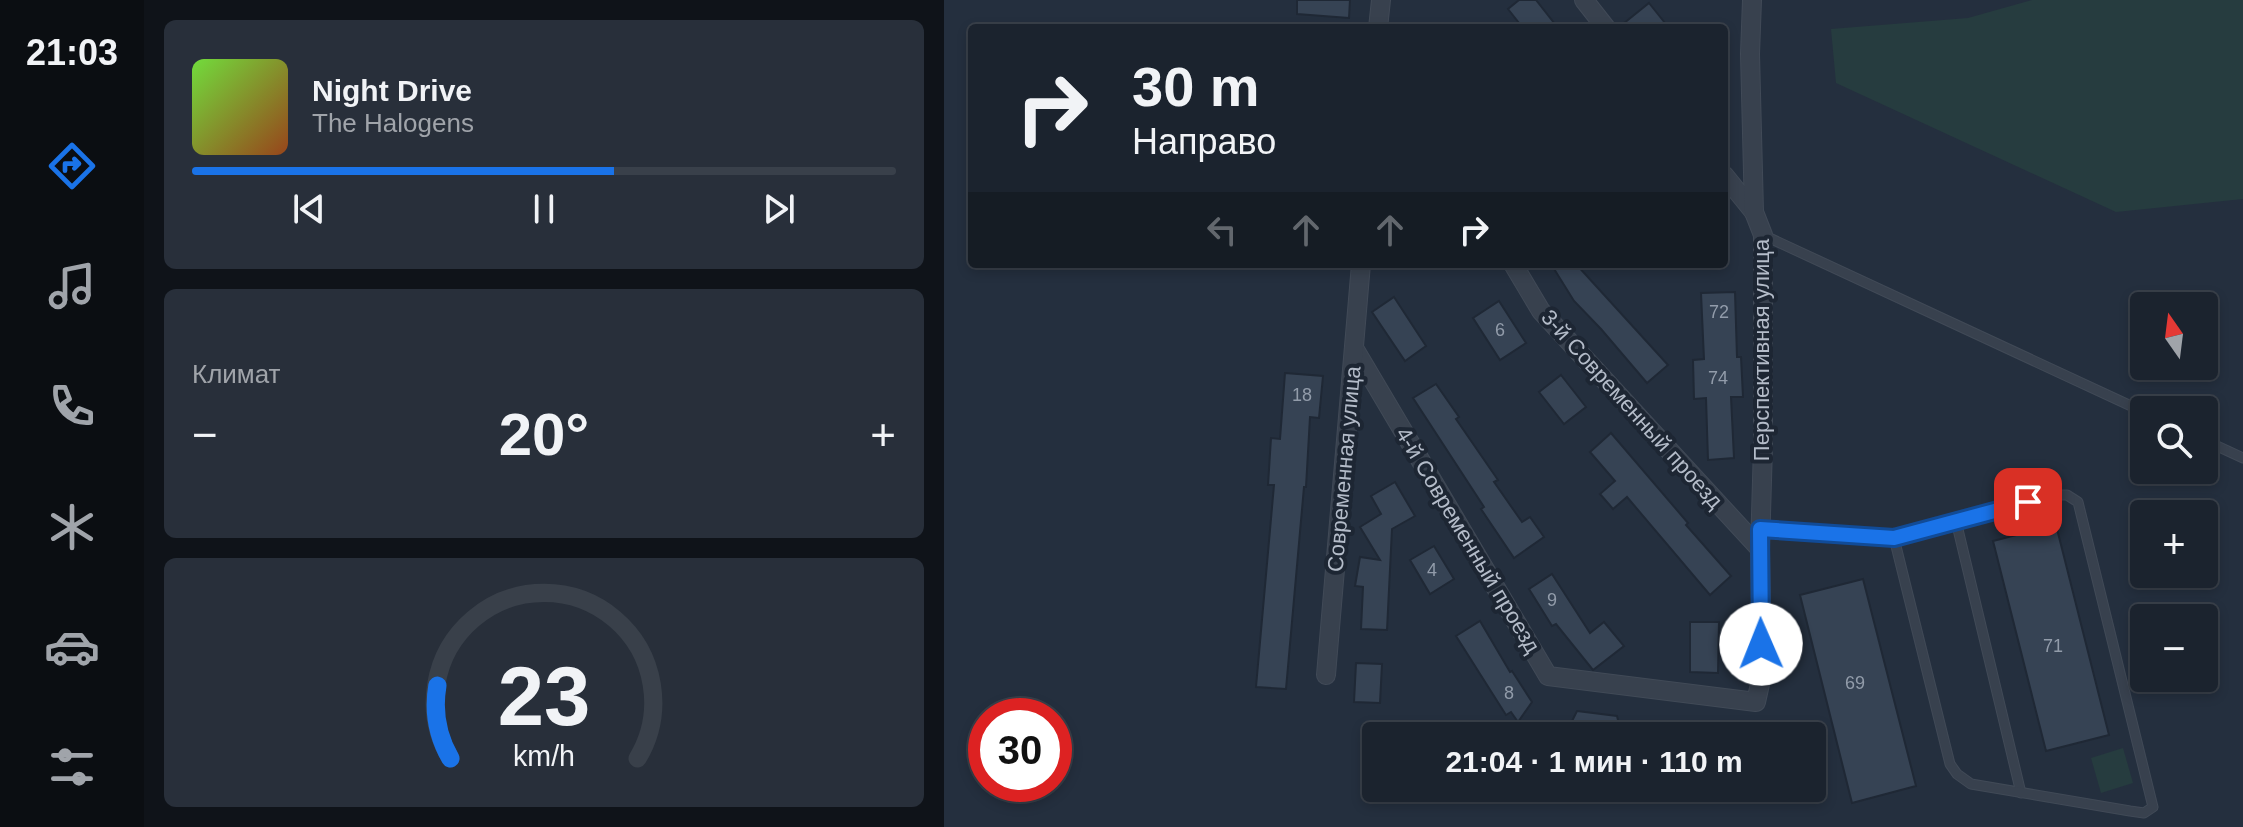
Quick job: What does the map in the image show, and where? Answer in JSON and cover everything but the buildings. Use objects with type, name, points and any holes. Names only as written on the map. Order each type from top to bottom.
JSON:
[{"type":"street","points":[[1378,24],[1381,0]]},
{"type":"street","points":[[1584,0],[1603,24]]},
{"type":"street","name":"Перспективная улица","points":[[1752,0],[1750,54],[1754,212],[1763,235],[1762,675],[1756,702]]},
{"type":"street","points":[[1728,180],[1754,212]]},
{"type":"street","name":"Современная улица","points":[[1326,675],[1361,268]]},
{"type":"street","name":"3-й Современный проезд","points":[[1515,268],[1541,311],[1760,549]]},
{"type":"street","name":"4-й Современный проезд","points":[[1354,348],[1548,676],[1756,702]]},
{"type":"lane","points":[[1763,235],[2130,405]]},
{"type":"lane","points":[[2218,446],[2243,458]]},
{"type":"lane","points":[[1760,529],[1894,538],[2053,495],[2067,495],[2078,502],[2153,807],[2144,813],[2021,793],[1971,784],[1957,774],[1950,764],[1894,538]]},
{"type":"lane","points":[[1956,521],[2021,793]]},
{"type":"green space","points":[[2032,0],[2243,0],[2243,199],[2116,212],[1836,83],[1831,29],[1968,18]]},
{"type":"green space","points":[[2123,748],[2133,783],[2101,793],[2091,758]]},
{"type":"route","points":[[1761,644],[1760,529],[1894,538],[2028,502]]}]
